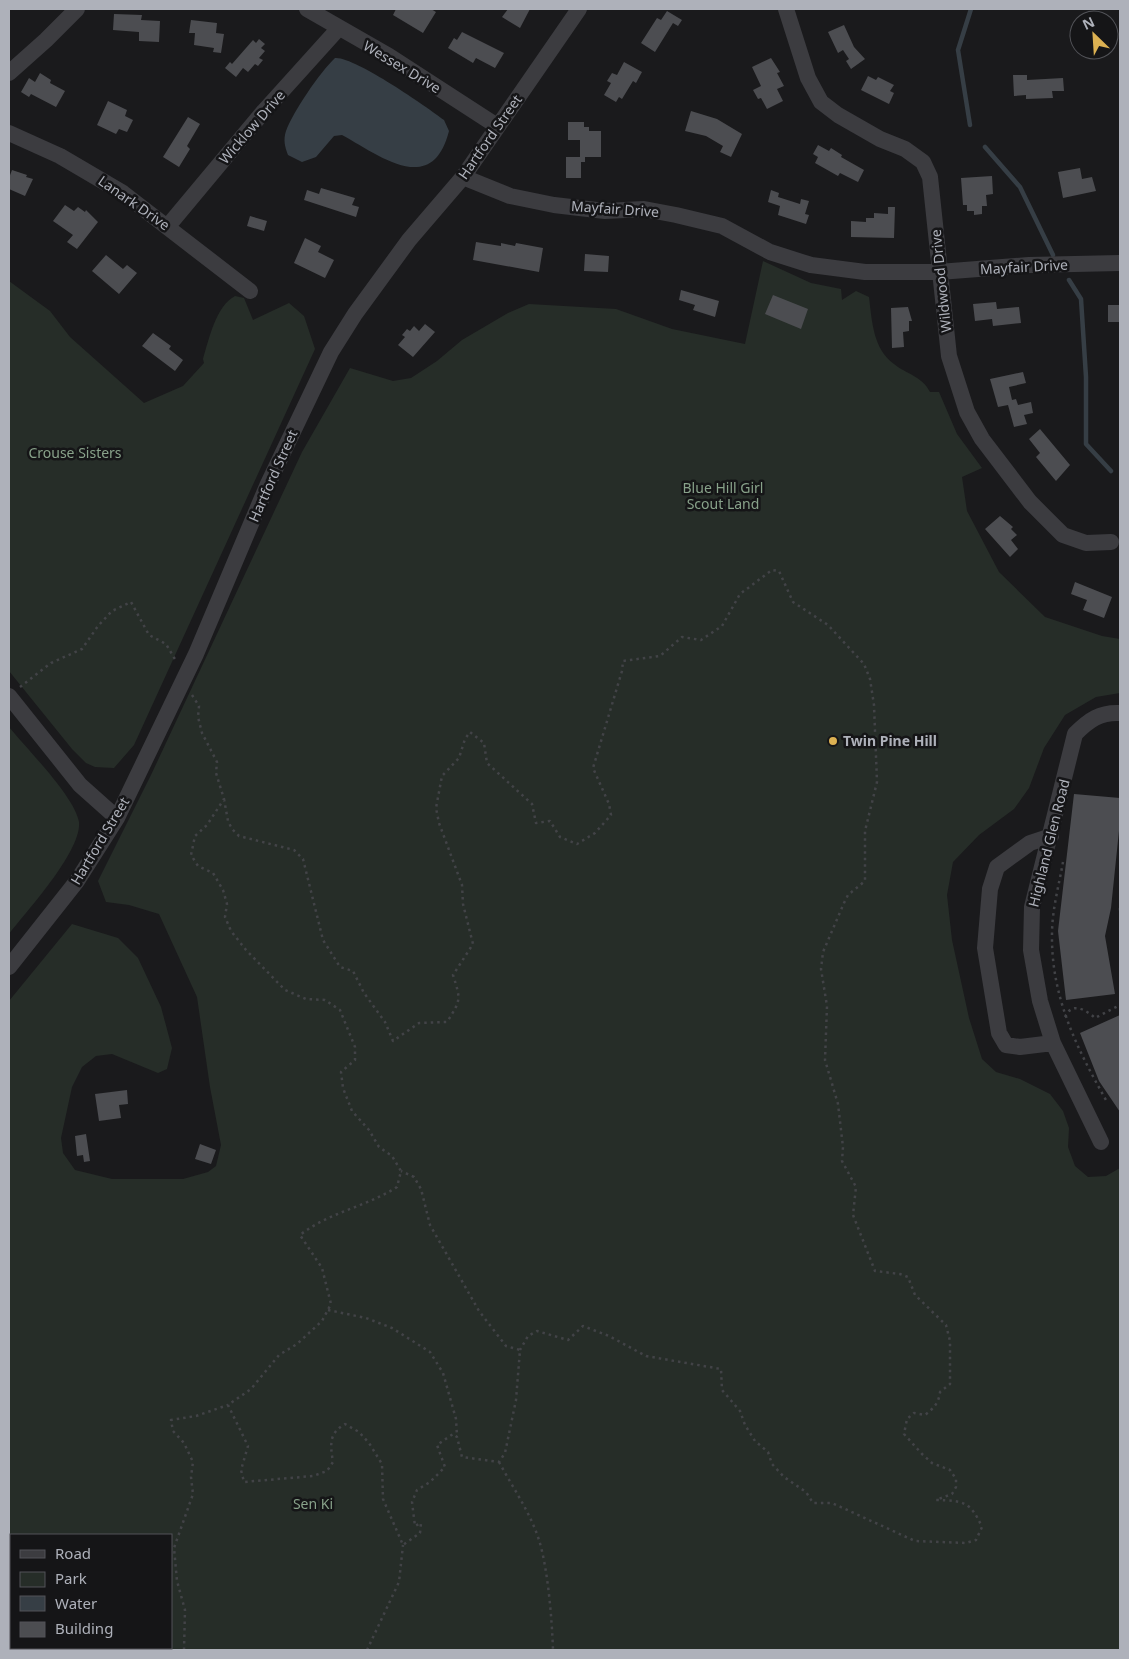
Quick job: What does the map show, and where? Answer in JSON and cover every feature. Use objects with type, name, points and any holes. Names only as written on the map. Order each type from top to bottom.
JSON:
[{"type":"street","points":[[9,73],[77,9]]},
{"type":"street","name":"Wessex Drive","points":[[306,9],[338,29],[389,56],[497,126]]},
{"type":"street","name":"Hartford Street","points":[[9,966],[77,880],[117,818],[184,678],[268,486],[331,352],[355,314],[408,240],[463,177],[578,9]]},
{"type":"street","name":"Wildwood Drive","points":[[786,9],[808,78],[821,102],[838,116],[880,138],[905,148],[923,162],[930,177],[949,356],[967,412],[982,439],[1030,502],[1063,535],[1086,543],[1111,542]]},
{"type":"street","name":"Wicklow Drive","points":[[168,226],[264,111],[338,29]]},
{"type":"street","name":"Lanark Drive","points":[[9,133],[60,156],[92,174],[168,226],[250,291]]},
{"type":"street","name":"Mayfair Drive","points":[[463,177],[510,196],[554,205],[604,211],[644,209],[722,226],[770,252],[812,265],[865,272],[939,272],[1030,265],[1120,263]]},
{"type":"street","points":[[12,693],[80,785],[117,818]]},
{"type":"street","name":"Highland Glen Road","points":[[1101,1142],[1052,1044],[1040,1001],[1031,950],[1032,907],[1075,734],[1088,721],[1107,712],[1120,713]]},
{"type":"street","points":[[1051,836],[1030,843],[996,867],[990,890],[984,948],[999,1033],[1006,1045],[1020,1047],[1052,1044]]},
{"type":"path","points":[[12,693],[51,663],[82,649],[98,626],[112,611],[132,602],[149,634],[166,644],[199,706],[198,717],[202,732],[217,762],[216,773],[228,821],[232,829],[239,836],[294,850],[302,859],[323,940],[340,967],[353,971],[364,993],[385,1022],[393,1041],[419,1023],[447,1022],[459,1004],[459,994],[453,975],[473,944],[463,904],[460,879],[438,823],[436,808],[442,776],[459,758],[465,739],[470,732],[484,743],[486,763],[532,804],[536,823],[550,821],[560,836],[577,844],[595,834],[611,815],[609,804],[593,768],[622,671],[623,661],[630,658],[660,656],[682,637],[701,640],[722,626],[740,594],[772,570],[778,571],[793,602],[828,625],[864,664],[873,692],[877,782],[865,831],[865,882],[848,895],[823,952],[822,981],[828,1006],[824,1060],[838,1104],[843,1140],[842,1160],[856,1187],[853,1215],[859,1235],[875,1271],[900,1274],[908,1277],[915,1295],[946,1326],[950,1341],[950,1384],[940,1392],[939,1401],[932,1410],[925,1415],[914,1413],[907,1419],[904,1434],[932,1463],[950,1470],[956,1479],[956,1487],[952,1494],[936,1500],[967,1504],[974,1509],[982,1527],[976,1540],[966,1543],[915,1541],[832,1503],[813,1502],[806,1492],[784,1477],[772,1464],[768,1452],[754,1441],[744,1425],[740,1411],[722,1390],[721,1369],[646,1356],[609,1336],[583,1326],[568,1340],[546,1332],[537,1331],[528,1336],[520,1350],[516,1400],[505,1453],[499,1462]]},
{"type":"path","points":[[224,799],[207,826],[195,836],[192,855],[198,866],[213,873],[223,890],[227,904],[225,917],[231,931],[246,950],[285,990],[306,999],[325,1000],[340,1010],[355,1047],[354,1060],[341,1072],[343,1088],[352,1111],[369,1130],[379,1147],[392,1156],[401,1172],[414,1178],[421,1189],[430,1225],[479,1311],[506,1346],[520,1350]]},
{"type":"path","points":[[1063,862],[1052,934],[1056,981],[1064,1018],[1087,1067],[1106,1100]]},
{"type":"path","points":[[1064,1018],[1067,1012],[1075,1008],[1084,1009],[1095,1018],[1120,1005]]},
{"type":"path","points":[[184,1650],[185,1610],[175,1568],[174,1548],[193,1494],[191,1477],[193,1462],[184,1443],[174,1431],[171,1420],[196,1416],[228,1405],[251,1389],[279,1355],[297,1344],[322,1322],[331,1304],[322,1268],[300,1236],[318,1222],[384,1195],[397,1187],[401,1172]]},
{"type":"path","points":[[328,1310],[366,1318],[392,1328],[430,1352],[443,1374],[456,1419],[457,1437],[462,1457],[499,1462]]},
{"type":"path","points":[[228,1405],[248,1446],[242,1470],[244,1482],[313,1476],[327,1471],[333,1462],[330,1443],[336,1429],[345,1424],[359,1432],[370,1444],[382,1464],[383,1499],[403,1545],[399,1582],[367,1650]]},
{"type":"path","points":[[403,1545],[420,1533],[421,1523],[415,1526],[412,1502],[417,1490],[430,1482],[445,1467],[437,1445],[453,1434],[457,1437]]},
{"type":"path","points":[[499,1462],[516,1490],[539,1541],[546,1573],[554,1650]]},
{"type":"green space","points":[[763,261],[811,283],[841,289],[842,300],[856,291],[869,297],[875,334],[882,351],[894,364],[923,382],[930,392],[939,392],[957,434],[982,468],[962,477],[967,511],[999,572],[1045,617],[1102,636],[1120,639],[1120,693],[1096,697],[1065,715],[1044,748],[1029,788],[1014,809],[979,835],[953,862],[947,895],[952,940],[969,1018],[982,1059],[996,1072],[1020,1079],[1050,1094],[1063,1111],[1069,1128],[1068,1147],[1075,1166],[1088,1177],[1106,1176],[1120,1168],[1120,1650],[9,1650],[9,1001],[72,924],[118,938],[138,958],[161,1007],[172,1048],[167,1069],[158,1073],[112,1054],[96,1056],[82,1067],[72,1087],[61,1138],[63,1153],[75,1170],[112,1179],[183,1179],[208,1172],[216,1166],[221,1145],[210,1087],[197,997],[159,914],[129,905],[106,902],[98,881],[151,775],[302,452],[350,368],[393,381],[411,378],[437,361],[462,340],[508,313],[529,304],[616,309],[672,329],[745,344]]},
{"type":"green space","name":"Crouse Sisters","points":[[9,281],[50,311],[70,337],[144,403],[183,386],[204,363],[203,359],[218,315],[228,301],[235,296],[244,298],[253,320],[289,303],[304,316],[315,349],[134,745],[114,768],[95,767],[86,763],[72,749],[9,671]]},
{"type":"green space","points":[[9,727],[60,787],[76,812],[79,822],[78,834],[63,864],[9,934]]},
{"type":"water","points":[[335,58],[358,65],[373,73],[444,120],[449,131],[441,151],[430,163],[417,167],[403,166],[372,152],[342,135],[334,136],[316,157],[302,162],[288,155],[285,146],[286,131],[315,82]]},
{"type":"building","points":[[396,9],[431,9],[436,12],[423,33],[393,15]]},
{"type":"building","points":[[508,9],[530,9],[520,28],[502,17]]},
{"type":"building","points":[[667,11],[682,20],[678,26],[673,23],[655,52],[641,43],[657,18],[661,20]]},
{"type":"building","points":[[114,14],[142,15],[141,20],[160,21],[159,42],[139,41],[139,32],[113,30]]},
{"type":"building","points":[[191,20],[217,23],[216,33],[224,34],[221,53],[213,52],[214,48],[194,45],[195,33],[189,33]]},
{"type":"building","points":[[844,25],[854,47],[865,59],[851,69],[846,61],[849,59],[843,50],[838,53],[828,32]]},
{"type":"building","points":[[462,32],[504,53],[495,68],[476,58],[473,63],[448,48],[454,38],[457,40]]},
{"type":"building","points":[[259,39],[265,44],[261,48],[265,51],[259,58],[263,60],[258,66],[255,64],[248,72],[243,68],[236,77],[225,68],[230,62],[232,64],[253,40],[256,43]]},
{"type":"building","points":[[771,58],[780,72],[777,73],[784,86],[777,89],[783,101],[767,109],[761,98],[758,99],[753,90],[761,86],[752,67]]},
{"type":"building","points":[[624,62],[642,72],[636,83],[633,81],[622,99],[619,97],[616,102],[604,95],[611,83],[607,81],[612,73],[617,75]]},
{"type":"building","points":[[40,73],[51,80],[50,83],[65,91],[56,107],[31,94],[29,97],[21,92],[29,78],[35,82]]},
{"type":"building","points":[[1013,75],[1027,75],[1027,80],[1063,78],[1064,91],[1052,91],[1053,98],[1026,99],[1026,95],[1014,96]]},
{"type":"building","points":[[868,76],[876,80],[878,77],[894,85],[890,91],[894,93],[889,104],[861,90]]},
{"type":"building","points":[[108,101],[127,110],[125,116],[133,120],[127,132],[119,129],[116,134],[97,125]]},
{"type":"building","points":[[691,111],[717,119],[742,134],[731,157],[720,152],[723,146],[706,136],[685,131]]},
{"type":"building","points":[[188,117],[200,124],[187,146],[190,149],[179,167],[163,157]]},
{"type":"building","points":[[568,122],[584,122],[584,127],[589,127],[589,131],[601,131],[601,157],[585,157],[585,162],[581,162],[581,178],[566,178],[566,157],[580,157],[580,140],[568,140]]},
{"type":"building","points":[[818,145],[829,151],[831,148],[842,155],[841,157],[864,170],[858,182],[840,173],[838,176],[815,163],[818,157],[813,154]]},
{"type":"building","points":[[1080,168],[1082,179],[1092,177],[1096,191],[1063,198],[1058,172]]},
{"type":"building","points":[[12,170],[33,179],[25,196],[9,189],[9,178]]},
{"type":"building","points":[[992,176],[993,194],[986,195],[987,206],[982,206],[982,214],[974,215],[974,211],[967,211],[967,205],[963,205],[961,178]]},
{"type":"building","points":[[321,188],[355,198],[352,205],[359,207],[356,217],[304,200],[307,190],[319,194]]},
{"type":"building","points":[[771,190],[779,193],[778,197],[800,204],[801,199],[809,201],[805,214],[809,215],[806,224],[778,215],[780,206],[768,202]]},
{"type":"building","points":[[65,205],[74,211],[78,207],[85,212],[86,210],[98,222],[77,249],[67,242],[73,235],[53,221]]},
{"type":"building","points":[[888,207],[895,207],[894,238],[851,237],[851,221],[866,222],[866,218],[874,218],[874,213],[888,214]]},
{"type":"building","points":[[250,216],[267,221],[264,231],[247,226]]},
{"type":"building","points":[[305,238],[321,246],[318,252],[334,260],[325,278],[294,263]]},
{"type":"building","points":[[476,242],[501,246],[501,243],[515,246],[516,243],[543,248],[539,272],[473,260]]},
{"type":"building","points":[[585,254],[609,256],[608,272],[584,271]]},
{"type":"building","points":[[106,255],[123,269],[127,265],[137,273],[119,294],[92,271]]},
{"type":"building","points":[[681,290],[719,301],[715,317],[693,310],[695,305],[679,300]]},
{"type":"building","points":[[773,295],[808,309],[801,329],[765,314]]},
{"type":"building","points":[[996,302],[997,309],[1019,307],[1021,323],[993,326],[992,319],[975,321],[973,304]]},
{"type":"building","points":[[1108,305],[1120,305],[1120,322],[1108,322]]},
{"type":"building","points":[[908,307],[912,321],[909,321],[909,331],[903,332],[904,347],[892,348],[891,308]]},
{"type":"building","points":[[425,324],[435,332],[413,357],[398,345],[405,337],[402,335],[407,329],[410,331],[414,326],[419,331]]},
{"type":"building","points":[[153,333],[171,346],[169,349],[183,360],[175,371],[142,346]]},
{"type":"building","points":[[1023,372],[1026,383],[1009,387],[1012,400],[1016,399],[1018,405],[1031,402],[1033,413],[1024,415],[1027,424],[1014,427],[1008,405],[998,407],[990,379]]},
{"type":"building","points":[[1040,429],[1070,465],[1056,481],[1036,457],[1040,453],[1029,439]]},
{"type":"building","points":[[1000,516],[1013,527],[1011,529],[1017,535],[1011,540],[1018,549],[1010,557],[985,529]]},
{"type":"building","points":[[1075,582],[1112,597],[1104,618],[1083,610],[1087,600],[1071,594]]},
{"type":"building","points":[[1074,794],[1120,798],[1120,821],[1111,908],[1105,936],[1115,994],[1066,1000],[1058,931]]},
{"type":"building","points":[[1120,1015],[1120,1112],[1099,1081],[1080,1033]]},
{"type":"building","points":[[127,1090],[128,1104],[119,1105],[121,1118],[99,1121],[95,1094]]},
{"type":"building","points":[[86,1134],[90,1161],[84,1162],[83,1155],[77,1156],[75,1136]]},
{"type":"building","points":[[200,1144],[216,1150],[211,1164],[195,1159]]},
{"type":"waterway","points":[[970,125],[958,50],[971,9]]},
{"type":"waterway","points":[[985,147],[1020,187],[1053,255]]},
{"type":"waterway","points":[[1069,280],[1081,299],[1086,377],[1086,444],[1111,471]]},
{"type":"place","name":"Twin Pine Hill","points":[[833,741]]},
{"type":"park label","name":"Blue Hill Girl Scout Land","points":[[723,496]]},
{"type":"park label","name":"Sen Ki","points":[[313,1504]]}]
